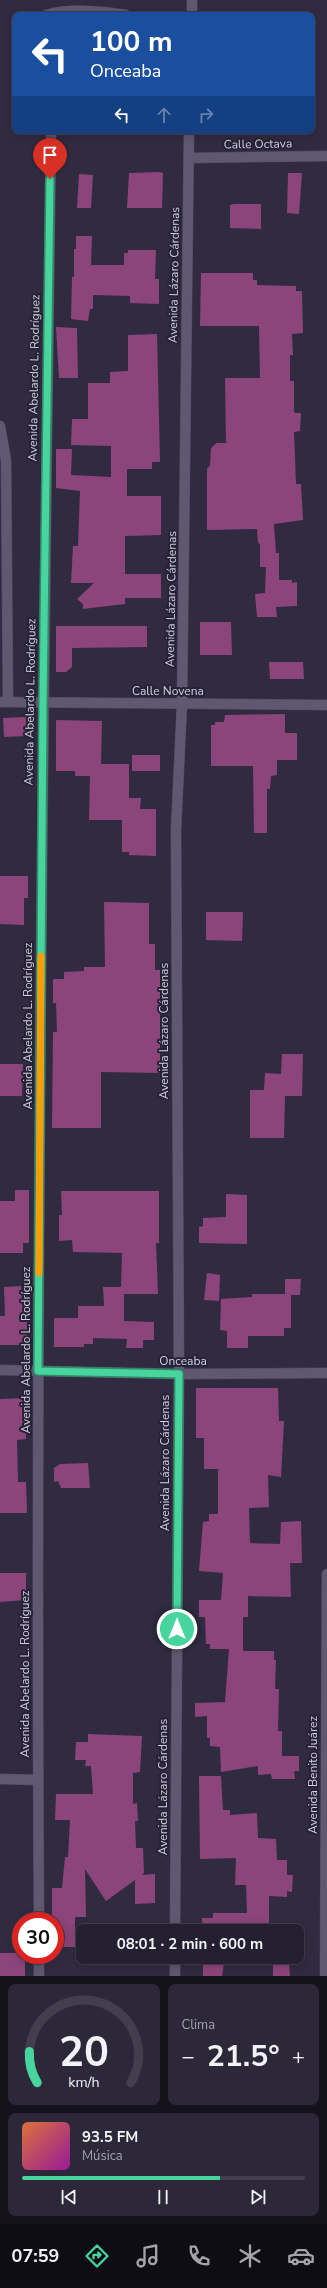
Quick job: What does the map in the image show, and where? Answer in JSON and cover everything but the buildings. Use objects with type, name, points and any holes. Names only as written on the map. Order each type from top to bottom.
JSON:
[{"type":"street","points":[[192,0],[192,12]]},
{"type":"street","points":[[55,12],[105,12]]},
{"type":"street","name":"Avenida Abelardo L. Rodríguez","points":[[39,1912],[38,1371],[43,703],[51,134]]},
{"type":"street","name":"Avenida Lázaro Cárdenas","points":[[175,1924],[179,1374],[176,830],[182,704],[189,134]]},
{"type":"street","name":"Calle Octava","points":[[189,158],[327,156]]},
{"type":"street","points":[[0,426],[3,437],[6,466],[4,702]]},
{"type":"street","name":"Calle Novena","points":[[4,702],[327,704]]},
{"type":"street","name":"Onceaba","points":[[0,1370],[179,1374],[327,1373]]},
{"type":"street","name":"Avenida Benito Juárez","points":[[325,1976],[327,1574]]},
{"type":"street","points":[[0,1779],[38,1780]]},
{"type":"street","points":[[39,1964],[39,1976]]},
{"type":"street","points":[[175,1964],[175,1976]]},
{"type":"slow traffic","points":[[39,1273],[41,956]]},
{"type":"route","points":[[50,179],[43,703],[38,1371],[179,1374],[177,1629]]}]
